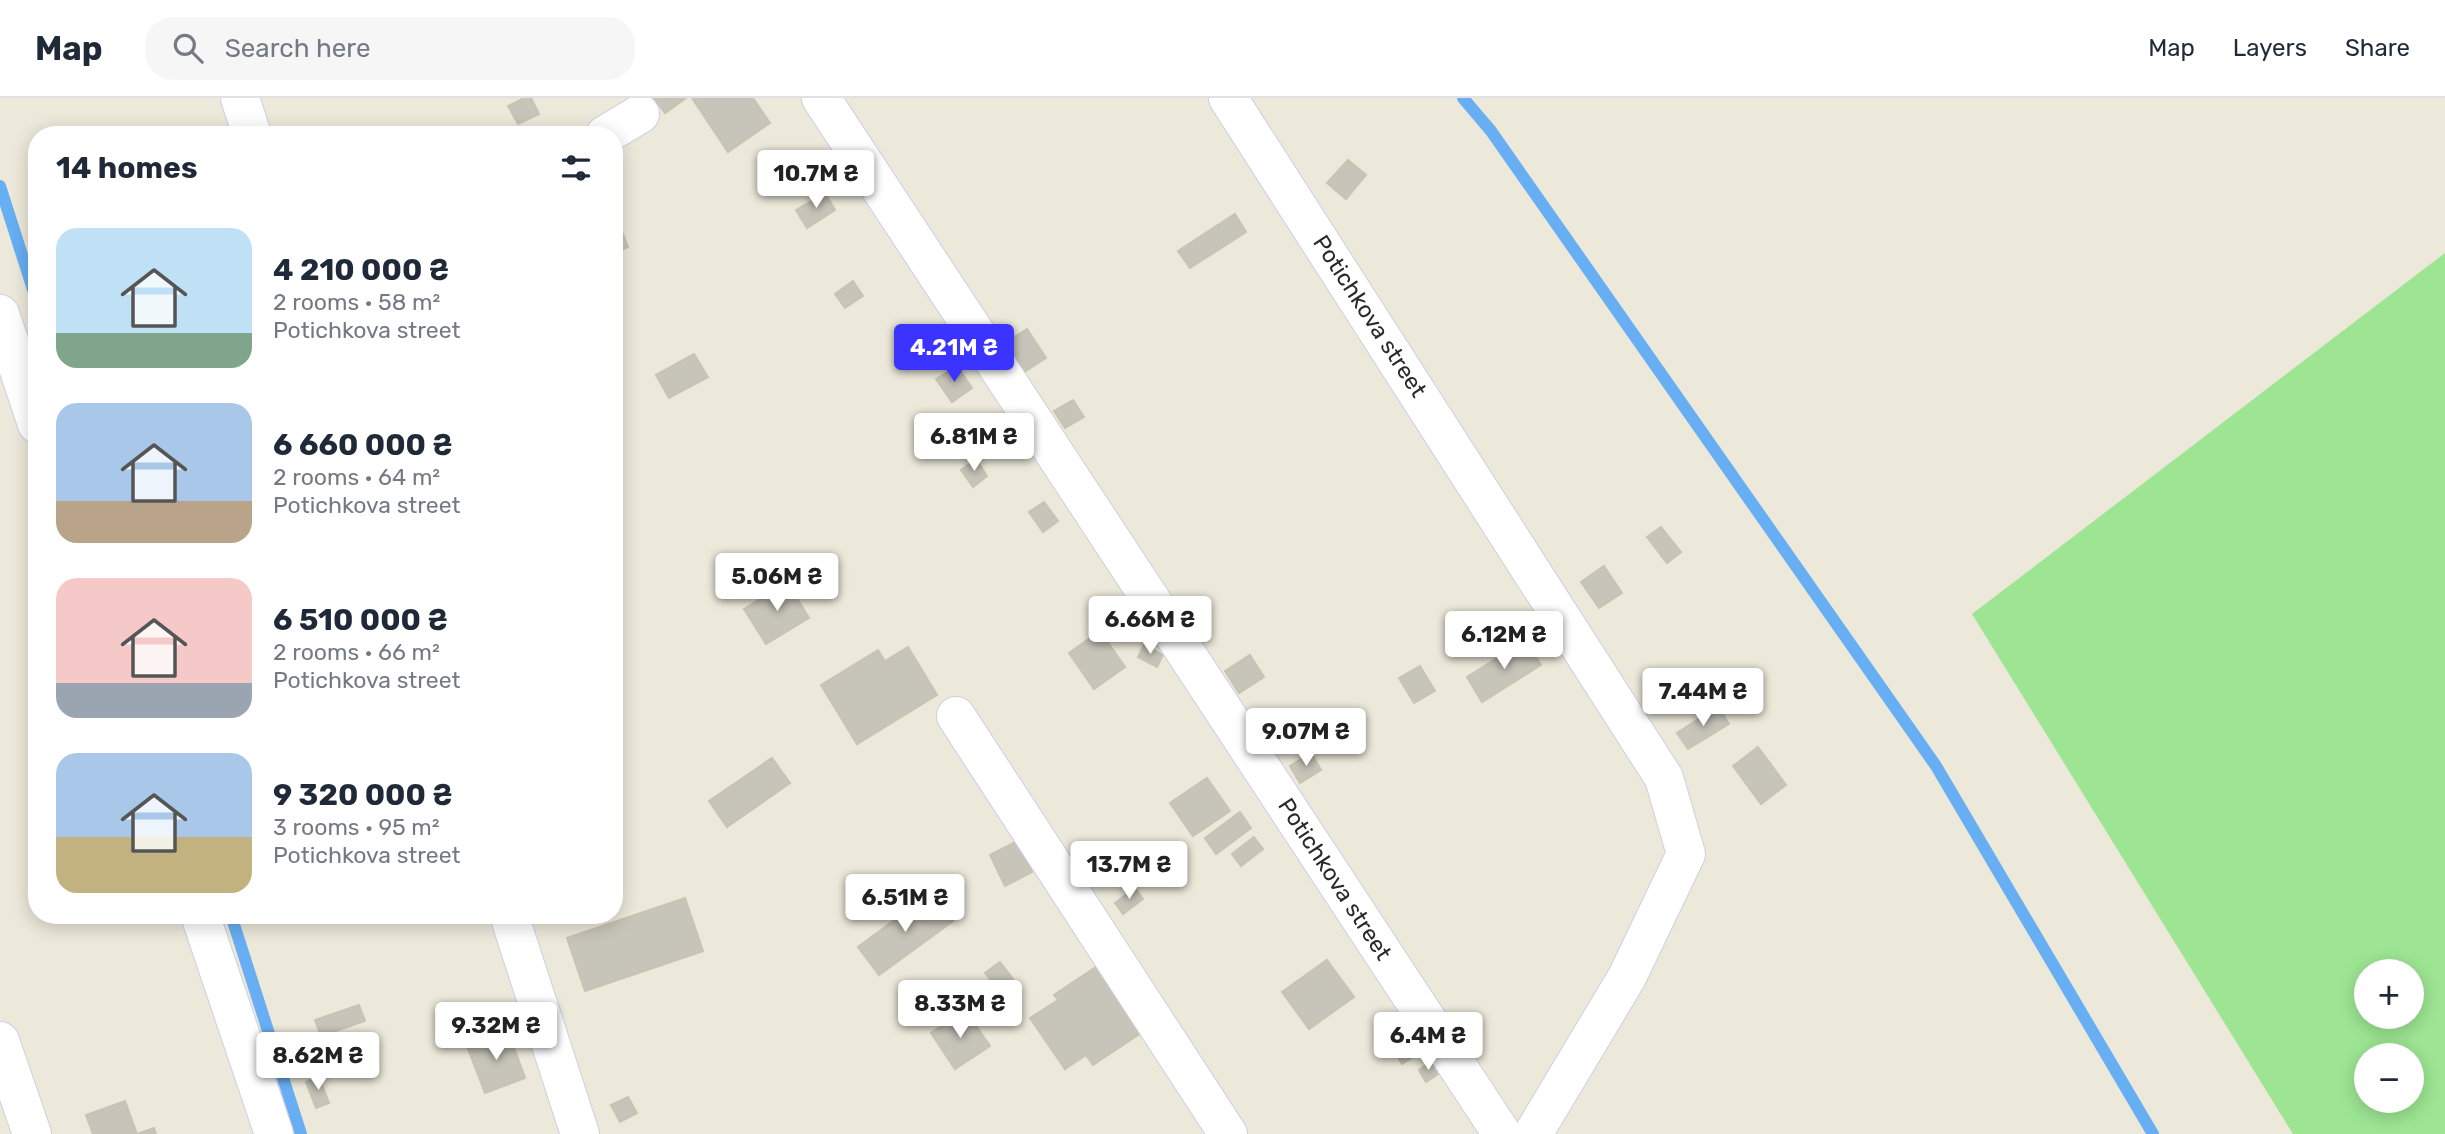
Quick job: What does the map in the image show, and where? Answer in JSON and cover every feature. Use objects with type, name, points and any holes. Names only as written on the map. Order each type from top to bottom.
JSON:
[{"type":"street","points":[[240,98],[250,126]]},
{"type":"street","name":"Potichkova street","points":[[821,98],[1502,1134]]},
{"type":"street","name":"Potichkova street","points":[[1228,98],[1664,778],[1686,854],[1627,977],[1533,1134]]},
{"type":"street","points":[[620,126],[640,114]]},
{"type":"street","points":[[0,314],[28,397]]},
{"type":"street","points":[[956,716],[1228,1134]]},
{"type":"street","points":[[203,924],[274,1134]]},
{"type":"street","points":[[512,924],[580,1134]]},
{"type":"street","points":[[0,1041],[32,1134]]},
{"type":"green space","points":[[2445,253],[2445,1134],[2293,1134],[1972,614]]},
{"type":"building","points":[[524,98],[531,98],[539,114],[518,124],[508,106]]},
{"type":"building","points":[[654,98],[686,98],[665,113]]},
{"type":"building","points":[[692,98],[753,98],[770,123],[728,152]]},
{"type":"building","points":[[1348,160],[1366,175],[1346,199],[1327,183]]},
{"type":"building","points":[[825,193],[835,210],[807,228],[796,210]]},
{"type":"building","points":[[1235,214],[1246,232],[1190,268],[1178,251]]},
{"type":"building","points":[[623,234],[628,247],[623,249]]},
{"type":"building","points":[[853,281],[863,296],[845,308],[835,294]]},
{"type":"building","points":[[1027,329],[1046,358],[1015,378],[996,349]]},
{"type":"building","points":[[694,354],[708,377],[669,398],[656,375]]},
{"type":"building","points":[[957,366],[972,388],[952,402],[936,379]]},
{"type":"building","points":[[1073,400],[1084,417],[1065,428],[1054,411]]},
{"type":"building","points":[[976,459],[987,476],[973,487],[961,470]]},
{"type":"building","points":[[1044,502],[1058,521],[1043,532],[1029,512]]},
{"type":"building","points":[[1661,527],[1681,552],[1667,563],[1647,537]]},
{"type":"building","points":[[1604,566],[1622,593],[1599,608],[1581,582]]},
{"type":"building","points":[[787,582],[809,618],[766,644],[744,609]]},
{"type":"building","points":[[1100,631],[1125,667],[1094,689],[1069,653]]},
{"type":"building","points":[[1526,640],[1541,665],[1482,702],[1467,677]]},
{"type":"building","points":[[1144,645],[1163,655],[1157,667],[1138,657]]},
{"type":"building","points":[[908,647],[937,695],[857,744],[821,685],[878,650],[885,661]]},
{"type":"building","points":[[1250,655],[1264,677],[1239,693],[1225,671]]},
{"type":"building","points":[[1420,666],[1435,691],[1414,703],[1399,678]]},
{"type":"building","points":[[1718,706],[1729,724],[1688,749],[1677,733]]},
{"type":"building","points":[[1758,747],[1786,785],[1761,804],[1733,766]]},
{"type":"building","points":[[1311,753],[1321,770],[1300,783],[1290,766]]},
{"type":"building","points":[[772,758],[790,783],[727,827],[709,801]]},
{"type":"building","points":[[1207,778],[1230,811],[1193,836],[1170,803]]},
{"type":"building","points":[[1240,812],[1251,828],[1216,854],[1205,838]]},
{"type":"building","points":[[1254,837],[1263,849],[1241,866],[1232,854]]},
{"type":"building","points":[[1017,841],[1032,872],[1005,886],[990,855]]},
{"type":"building","points":[[1135,888],[1143,899],[1123,914],[1115,903]]},
{"type":"building","points":[[931,893],[953,921],[879,975],[858,947]]},
{"type":"building","points":[[685,898],[703,951],[585,991],[567,938],[608,924],[623,924],[623,919]]},
{"type":"building","points":[[1327,960],[1354,997],[1309,1029],[1282,992]]},
{"type":"building","points":[[1000,962],[1019,987],[1004,997],[985,973]]},
{"type":"building","points":[[1096,967],[1141,1033],[1093,1065],[1086,1055],[1065,1069],[1030,1018],[1058,1000],[1054,995]]},
{"type":"building","points":[[359,1005],[365,1021],[321,1036],[315,1020]]},
{"type":"building","points":[[965,1010],[990,1046],[955,1069],[931,1033]]},
{"type":"building","points":[[508,1031],[525,1078],[485,1093],[467,1046]]},
{"type":"building","points":[[1409,1043],[1416,1055],[1402,1064],[1395,1052]]},
{"type":"building","points":[[1431,1062],[1438,1074],[1426,1082],[1419,1070]]},
{"type":"building","points":[[319,1077],[329,1103],[316,1108],[306,1082]]},
{"type":"building","points":[[628,1097],[637,1113],[620,1122],[611,1105]]},
{"type":"building","points":[[125,1101],[137,1134],[93,1134],[86,1115]]},
{"type":"building","points":[[154,1128],[156,1134],[137,1134]]},
{"type":"waterway","points":[[1463,98],[1491,131],[1936,766],[2153,1134]]},
{"type":"waterway","points":[[0,186],[28,274]]},
{"type":"waterway","points":[[234,924],[301,1134]]}]
